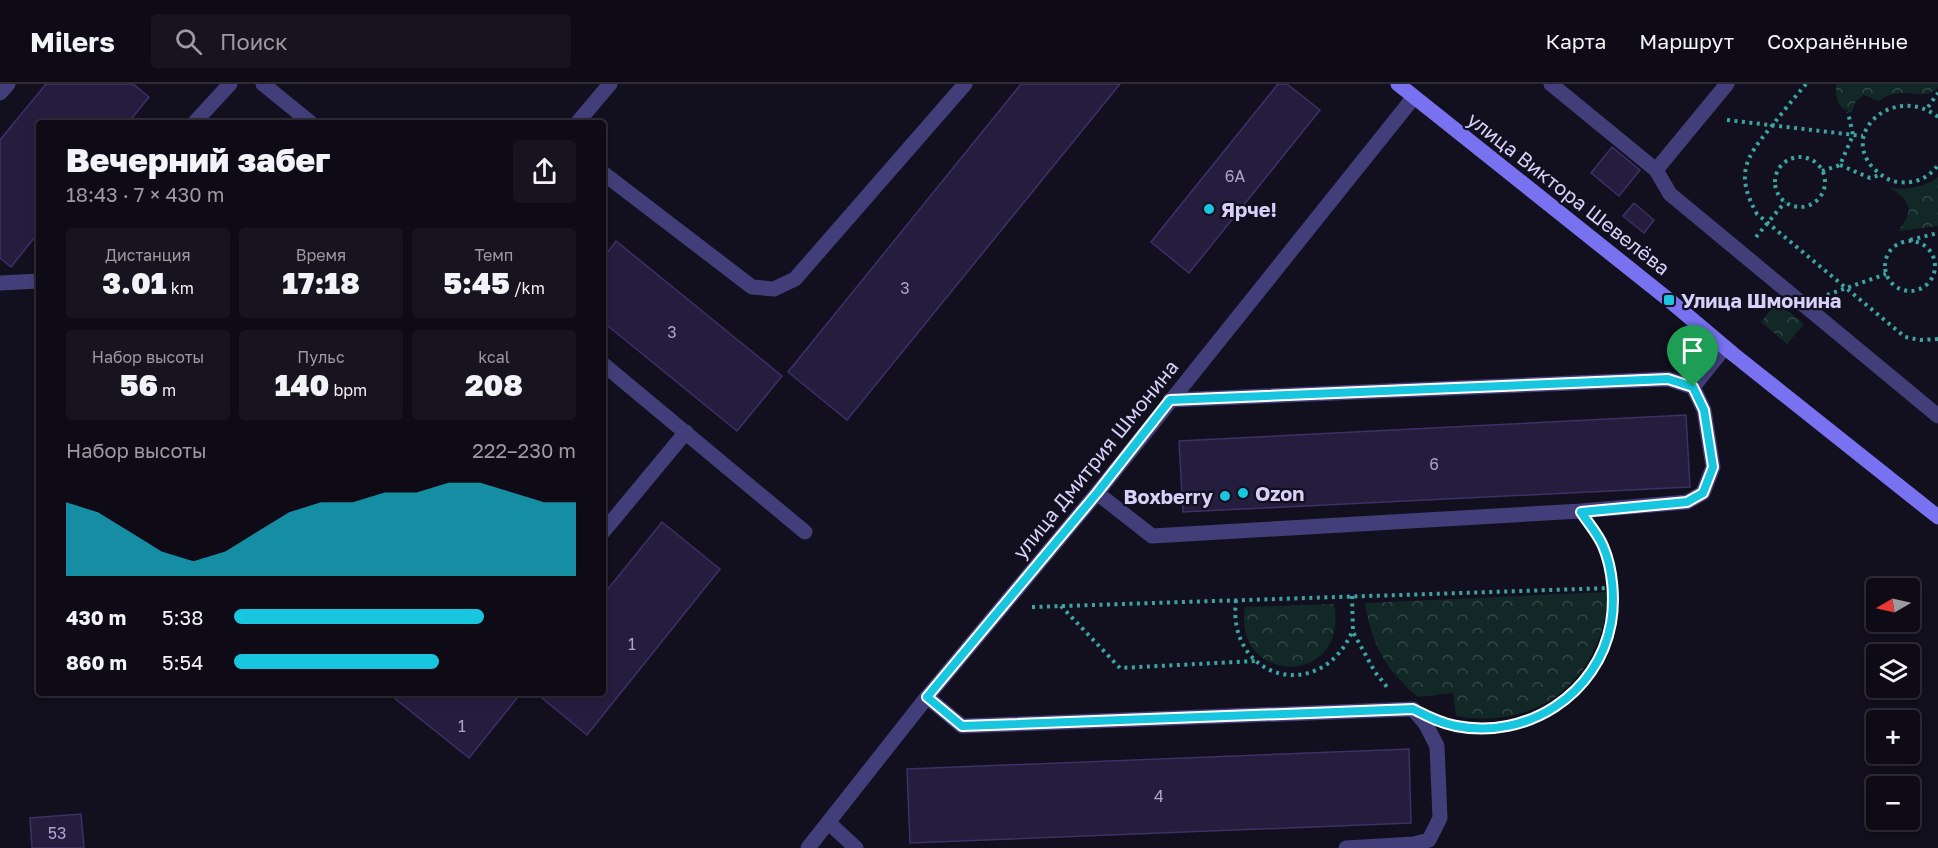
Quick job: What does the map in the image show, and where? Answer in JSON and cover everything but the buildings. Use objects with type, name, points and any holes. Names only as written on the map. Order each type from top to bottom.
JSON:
[{"type":"street","points":[[0,93],[8,84]]},
{"type":"street","points":[[197,120],[230,84]]},
{"type":"street","points":[[263,84],[307,120]]},
{"type":"street","points":[[580,120],[610,84]]},
{"type":"street","points":[[606,175],[752,287],[774,289],[795,279],[965,84]]},
{"type":"street","name":"улица Виктора Шевелёва","points":[[1398,84],[1938,517]]},
{"type":"street","points":[[1551,84],[1656,170],[1670,194],[1938,416]]},
{"type":"street","points":[[1656,170],[1727,84]]},
{"type":"street","name":"улица Дмитрия Шмонина","points":[[808,848],[927,697],[1097,493],[1414,96]]},
{"type":"street","points":[[0,284],[36,281]]},
{"type":"street","points":[[1693,387],[1725,347]]},
{"type":"street","points":[[606,366],[805,532]]},
{"type":"street","points":[[1097,493],[1152,536],[1581,512],[1687,502],[1703,493],[1713,467],[1704,410],[1693,387],[1668,379],[1170,400]]},
{"type":"street","points":[[606,528],[686,432]]},
{"type":"street","points":[[927,697],[962,726],[1413,709],[1425,723],[1437,746],[1440,818],[1429,840],[1414,844],[1346,848]]},
{"type":"street","points":[[829,823],[856,848]]},
{"type":"path","points":[[1806,84],[1751,151],[1746,167],[1745,183],[1749,199],[1757,214],[1905,337],[1920,340],[1938,339]]},
{"type":"path","points":[[1928,107],[1938,93]]},
{"type":"path","points":[[1903,100],[1917,101],[1928,107],[1938,117]]},
{"type":"path","points":[[1888,103],[1876,111],[1868,122],[1863,136],[1864,151],[1870,164],[1880,175],[1892,181],[1907,183],[1921,180],[1933,172],[1938,165]]},
{"type":"path","points":[[1840,165],[1853,135],[1848,112]]},
{"type":"path","points":[[1700,116],[1863,136]]},
{"type":"path","points":[[1798,157],[1809,159],[1819,165],[1825,186],[1821,196],[1813,204],[1803,207],[1791,206],[1785,202],[1777,190],[1775,179],[1779,168],[1787,161],[1798,157]]},
{"type":"path","points":[[1822,171],[1840,165],[1870,178],[1880,175]]},
{"type":"path","points":[[1742,254],[1785,202]]},
{"type":"path","points":[[1908,241],[1919,243],[1928,249],[1934,258],[1935,270],[1931,280],[1922,288],[1912,291],[1901,290],[1886,274],[1885,262],[1889,252],[1897,244],[1938,232]]},
{"type":"path","points":[[1803,304],[1886,274]]},
{"type":"path","points":[[1353,632],[1375,672],[1392,692],[1413,709],[1433,719],[1454,726],[1476,729],[1520,724],[1541,716],[1560,704],[1591,672],[1602,653],[1609,632],[1613,610],[1613,588],[1604,547],[1581,512]]},
{"type":"path","points":[[1001,608],[1613,588]]},
{"type":"path","points":[[1236,600],[1234,617],[1237,633],[1244,649],[1256,662],[1270,670],[1287,675],[1312,672],[1334,660],[1346,647],[1353,632],[1352,596]]},
{"type":"path","points":[[1061,606],[1120,668],[1256,662]]},
{"type":"green space","points":[[1836,84],[1938,84],[1938,87],[1926,94],[1895,94],[1879,101],[1864,95],[1856,101],[1852,112],[1843,109],[1838,102]]},
{"type":"green space","points":[[1938,177],[1938,226],[1898,231],[1907,218],[1908,207],[1903,198],[1890,188],[1916,187],[1927,184]]},
{"type":"green space","points":[[1777,302],[1804,324],[1787,344],[1761,322]]},
{"type":"green space","points":[[1608,592],[1604,622],[1595,649],[1581,673],[1562,692],[1540,706],[1515,715],[1487,718],[1456,716],[1453,693],[1418,697],[1407,687],[1389,666],[1376,644],[1365,603]]},
{"type":"green space","points":[[1334,604],[1334,631],[1325,651],[1309,663],[1291,667],[1272,663],[1256,652],[1246,633],[1245,607]]},
{"type":"place","name":"Ярче!","points":[[1209,209]]},
{"type":"place","name":"Улица Шмонина","points":[[1669,300]]},
{"type":"place","name":"Ozon","points":[[1243,493]]},
{"type":"place","name":"Boxberry","points":[[1225,496]]},
{"type":"route","points":[[1668,379],[1693,387],[1704,410],[1713,467],[1703,493],[1687,502],[1581,512],[1604,547],[1613,588],[1613,610],[1609,632],[1602,653],[1591,672],[1560,704],[1541,716],[1520,724],[1476,729],[1454,726],[1413,709],[962,726],[927,697],[1097,493],[1170,400],[1668,379]]}]
